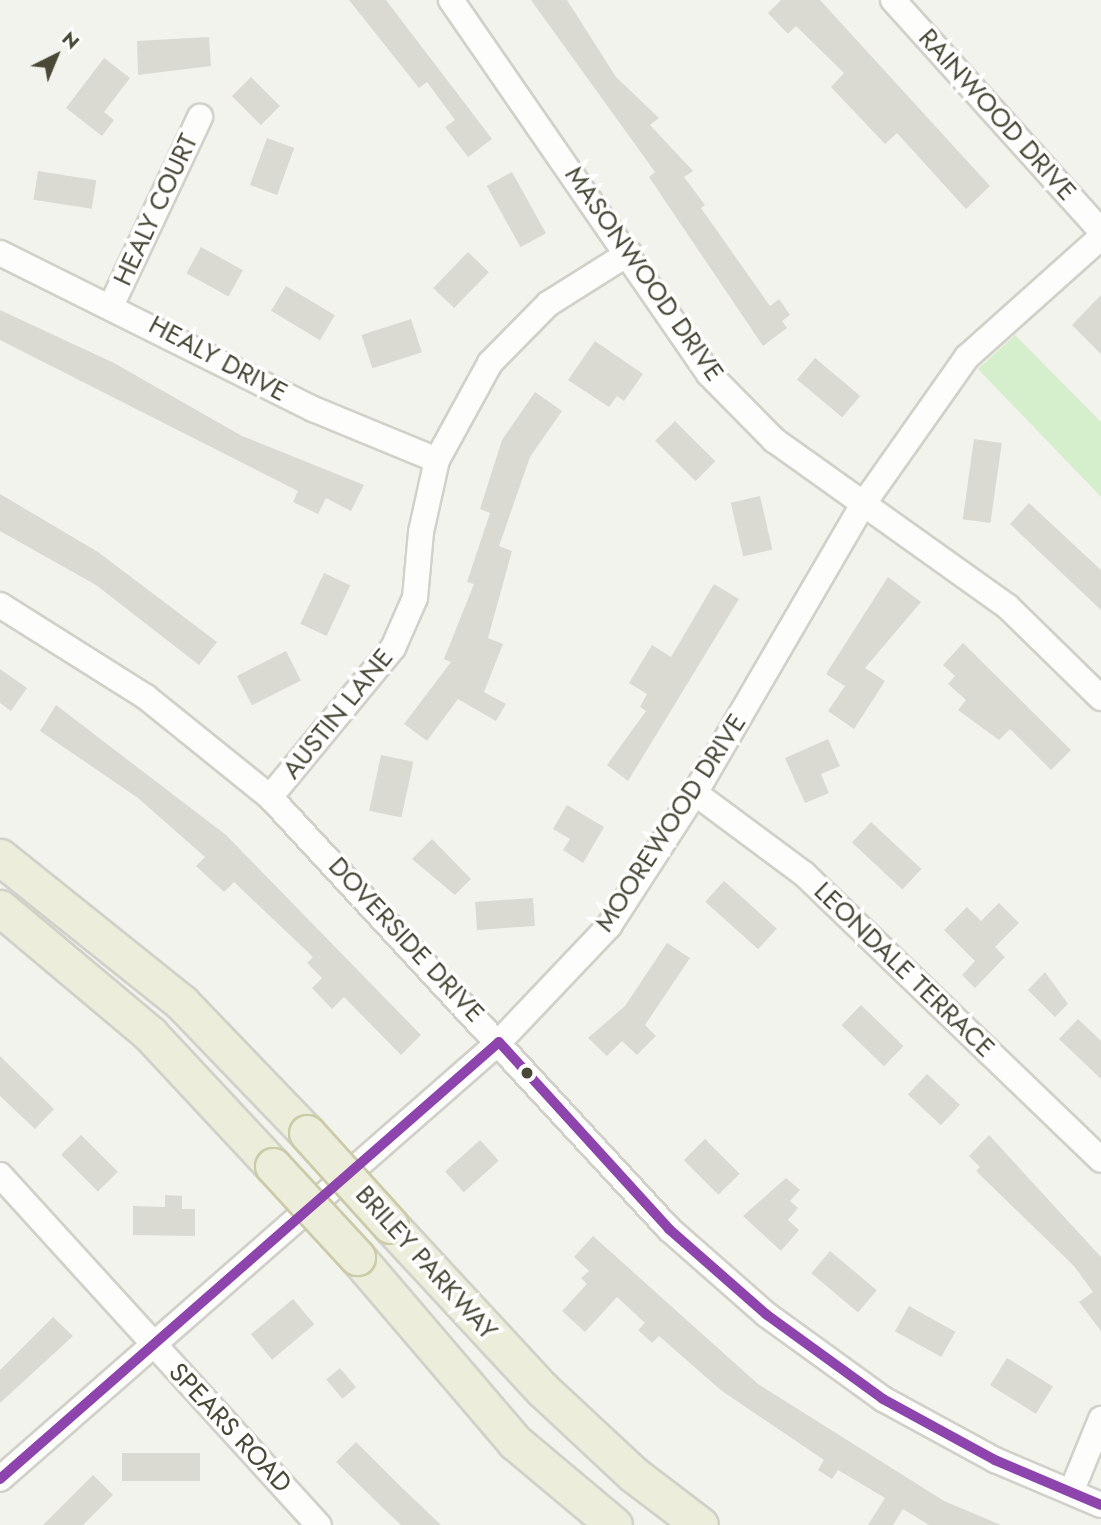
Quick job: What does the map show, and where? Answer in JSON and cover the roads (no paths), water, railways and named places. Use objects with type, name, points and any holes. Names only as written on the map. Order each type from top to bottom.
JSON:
[{"type":"highway","name":"BRILEY PARKWAY","points":[[0,857],[182,1003],[307,1133],[543,1390],[633,1474],[700,1525]]},
{"type":"highway","name":"BRILEY PARKWAY","points":[[0,908],[150,1034],[357,1257],[515,1442],[614,1525]]},
{"type":"street","name":"MASONWOOD DRIVE","points":[[451,0],[629,253],[709,373],[774,440],[1007,607],[1101,698]]},
{"type":"street","name":"RAINWOOD DRIVE","points":[[893,0],[1101,231]]},
{"type":"street","name":"HEALY COURT","points":[[112,304],[200,117]]},
{"type":"street","name":"MOOREWOOD DRIVE","points":[[0,1479],[499,1042],[609,926],[695,793],[864,503],[967,357],[1101,237]]},
{"type":"street","name":"HEALY DRIVE","points":[[0,253],[112,304],[313,409],[438,460]]},
{"type":"street","name":"AUSTIN LANE","points":[[270,797],[393,648],[415,598],[421,531],[438,460],[490,363],[548,304],[629,253]]},
{"type":"street","name":"DOVERSIDE DRIVE","points":[[0,605],[146,698],[270,797],[669,1229],[767,1315],[883,1399],[995,1460],[1101,1504]]},
{"type":"street","name":"LEONDALE TERRACE","points":[[695,793],[804,874],[1101,1160]]},
{"type":"street","name":"SPEARS ROAD","points":[[0,1175],[319,1525]]},
{"type":"street","points":[[1072,1490],[1101,1419]]}]
